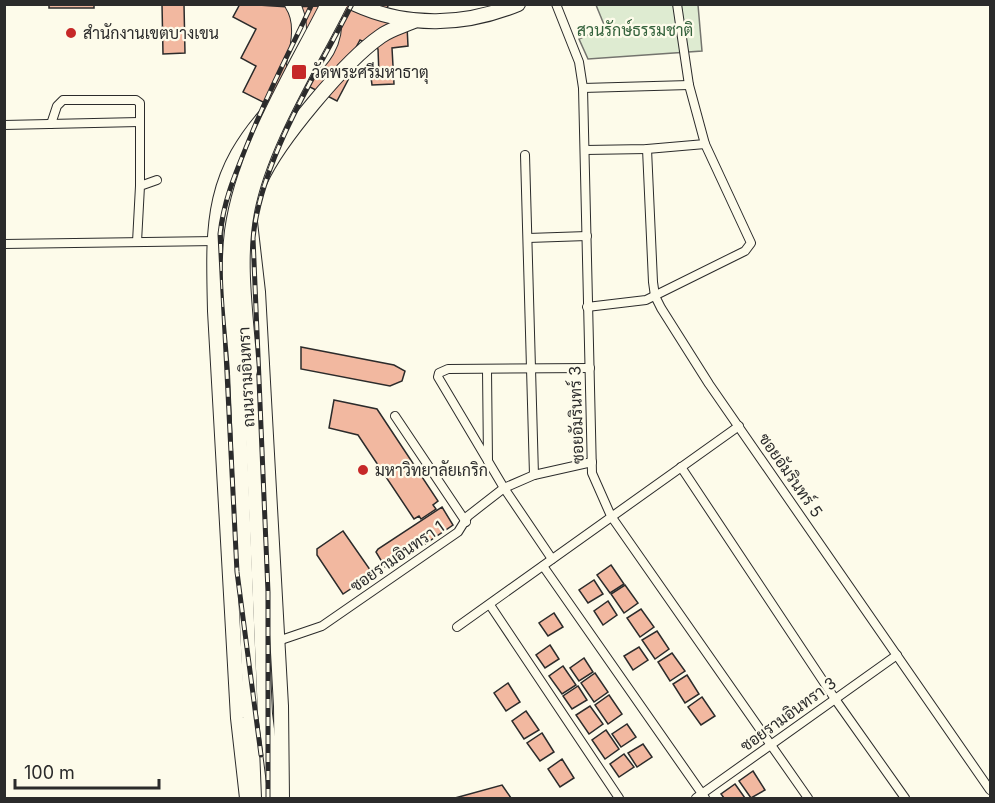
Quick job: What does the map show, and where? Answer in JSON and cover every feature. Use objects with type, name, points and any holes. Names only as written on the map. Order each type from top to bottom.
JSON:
[{"type":"main road","points":[[288,91],[300,36],[296,10],[292,4]]},
{"type":"main road","name":"ถนนรามอินทรา","points":[[247,798],[239,738],[215,312],[219,198],[232,161],[253,130],[288,91],[329,51],[334,38],[330,4]]},
{"type":"main road","name":"ถนนรามอินทรา","points":[[276,798],[265,704],[243,372],[231,257],[237,205],[252,158],[330,4]]},
{"type":"main road","name":"ถนนรามอินทรา","points":[[255,798],[243,372],[243,256],[247,211],[274,136],[340,4]]},
{"type":"main road","points":[[355,4],[391,17],[414,21],[464,20],[518,4]]},
{"type":"main road","name":"ถนนรามอินทรา","points":[[282,798],[278,641],[258,292],[249,231],[258,187],[279,148],[307,112],[362,53],[391,30],[414,21]]},
{"type":"main road","points":[[253,130],[264,127],[270,130],[276,136],[279,148]]},
{"type":"street","name":"ซอยอัมรินทร์ 3","points":[[556,4],[579,62],[583,88],[587,307],[592,462],[595,483],[611,516],[808,798]]},
{"type":"street","points":[[587,307],[638,302],[655,296],[745,251],[751,239],[705,144],[689,85],[677,4]]},
{"type":"street","points":[[583,88],[689,85]]},
{"type":"street","points":[[51,124],[57,106],[63,100],[132,99],[140,103],[137,242]]},
{"type":"street","points":[[4,126],[140,122]]},
{"type":"street","points":[[585,150],[647,149],[705,144]]},
{"type":"street","name":"ซอยอัมรินทร์ 5","points":[[647,149],[655,296],[670,325],[990,790]]},
{"type":"street","points":[[525,155],[534,475]]},
{"type":"street","points":[[140,186],[157,180]]},
{"type":"street","points":[[528,238],[586,236]]},
{"type":"street","points":[[4,244],[216,241]]},
{"type":"street","points":[[552,559],[504,488],[438,377],[440,373],[448,369],[590,368]]},
{"type":"street","points":[[487,370],[488,461]]},
{"type":"street","points":[[395,416],[466,522]]},
{"type":"street","points":[[456,627],[739,426]]},
{"type":"street","name":"ซอยรามอินทรา 1","points":[[278,641],[322,626],[458,531],[468,516],[504,488],[534,475],[592,462]]},
{"type":"street","points":[[681,467],[835,699],[905,798]]},
{"type":"street","points":[[543,566],[701,797]]},
{"type":"street","points":[[490,604],[619,798]]},
{"type":"street","name":"ซอยรามอินทรา 3","points":[[701,797],[897,656]]},
{"type":"green space","name":"สวนรักษ์ธรรมชาติ","points":[[596,5],[698,5],[702,51],[588,59],[579,39],[605,27]]},
{"type":"building","points":[[49,4],[94,4],[94,8],[49,8]]},
{"type":"building","points":[[162,4],[184,4],[185,53],[163,54]]},
{"type":"building","points":[[240,4],[289,7],[389,4],[386,10],[407,26],[408,46],[392,48],[394,84],[372,85],[371,77],[379,75],[378,49],[360,40],[353,53],[357,63],[337,101],[285,74],[269,105],[243,92],[256,66],[241,58],[256,29],[233,17]]},
{"type":"building","points":[[301,347],[394,365],[405,371],[402,381],[390,386],[301,369]]},
{"type":"building","points":[[334,400],[377,409],[438,501],[433,505],[436,509],[421,519],[419,516],[414,519],[358,435],[329,428]]},
{"type":"building","points":[[442,507],[453,525],[394,565],[385,567],[376,552],[378,549]]},
{"type":"building","points":[[343,531],[373,574],[343,594],[317,555],[317,549]]},
{"type":"building","points":[[611,565],[624,584],[610,593],[597,575]]},
{"type":"building","points":[[594,580],[603,594],[588,603],[579,590]]},
{"type":"building","points":[[625,585],[638,603],[624,613],[611,594]]},
{"type":"building","points":[[608,601],[617,615],[603,625],[594,611]]},
{"type":"building","points":[[641,609],[654,627],[640,637],[627,618]]},
{"type":"building","points":[[554,613],[563,627],[548,636],[539,623]]},
{"type":"building","points":[[657,631],[669,649],[655,659],[642,640]]},
{"type":"building","points":[[550,645],[559,659],[545,668],[536,655]]},
{"type":"building","points":[[639,647],[648,660],[633,670],[624,656]]},
{"type":"building","points":[[672,653],[685,671],[670,681],[658,662]]},
{"type":"building","points":[[584,658],[593,672],[579,681],[570,668]]},
{"type":"building","points":[[563,666],[576,685],[562,694],[549,676]]},
{"type":"building","points":[[595,673],[608,692],[594,702],[581,683]]},
{"type":"building","points":[[687,675],[699,694],[685,703],[673,684]]},
{"type":"building","points":[[508,683],[520,702],[506,711],[494,693]]},
{"type":"building","points":[[578,686],[587,700],[572,709],[563,696]]},
{"type":"building","points":[[609,695],[622,714],[608,724],[595,705]]},
{"type":"building","points":[[702,697],[715,716],[701,725],[688,707]]},
{"type":"building","points":[[590,706],[603,724],[589,734],[576,715]]},
{"type":"building","points":[[526,711],[539,730],[524,739],[512,721]]},
{"type":"building","points":[[627,724],[636,737],[621,747],[612,734]]},
{"type":"building","points":[[606,730],[619,749],[605,759],[592,740]]},
{"type":"building","points":[[542,733],[554,752],[540,761],[527,743]]},
{"type":"building","points":[[643,744],[652,757],[637,767],[628,753]]},
{"type":"building","points":[[624,754],[634,767],[619,777],[610,764]]},
{"type":"building","points":[[562,759],[574,778],[560,787],[548,769]]},
{"type":"building","points":[[753,771],[765,790],[751,798],[739,781]]},
{"type":"building","points":[[735,784],[745,798],[724,798],[721,794]]},
{"type":"building","points":[[502,785],[511,798],[455,798]]},
{"type":"railway","points":[[261,755],[237,572],[220,234],[228,196],[240,161],[264,104],[312,4]]},
{"type":"railway","points":[[268,798],[268,592],[253,238],[258,208],[278,148],[352,4]]},
{"type":"place","name":"สำนักงานเขตบางเขน","points":[[71,33]]},
{"type":"place","name":"วัดพระศรีมหาธาตุ","points":[[299,72]]},
{"type":"place","name":"มหาวิทยาลัยเกริก","points":[[363,470]]}]
